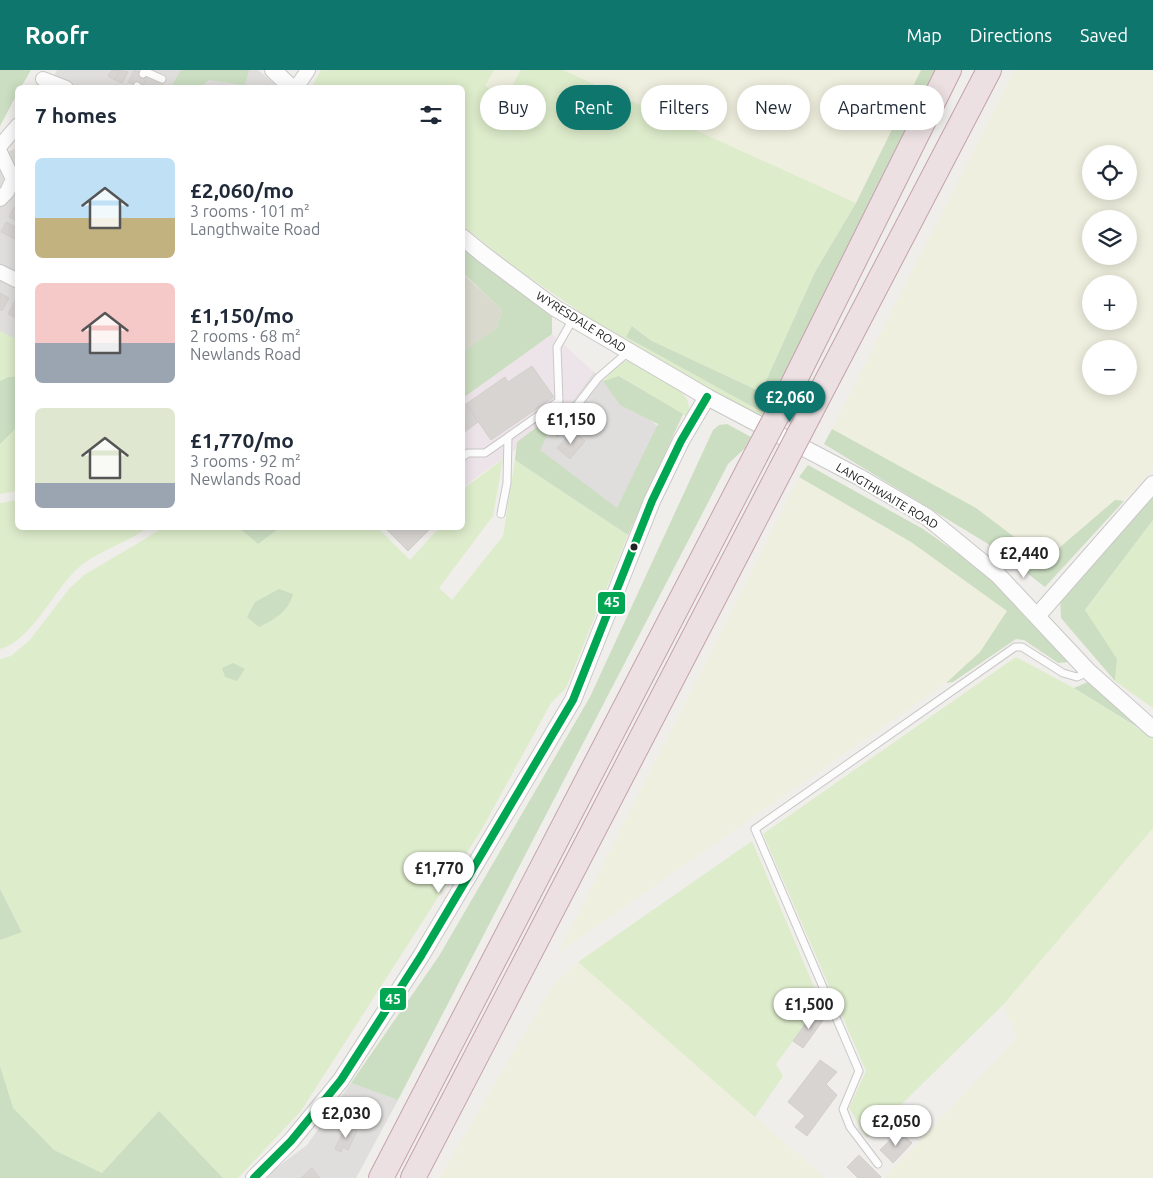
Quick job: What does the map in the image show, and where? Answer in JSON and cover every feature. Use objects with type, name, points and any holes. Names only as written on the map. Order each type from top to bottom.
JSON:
[{"type":"highway","points":[[381,1178],[784,402],[949,70]]},
{"type":"highway","points":[[413,1178],[990,70]]},
{"type":"street","points":[[273,70],[290,85]]},
{"type":"street","points":[[296,85],[308,70]]},
{"type":"street","points":[[43,79],[58,85]]},
{"type":"street","points":[[0,146],[15,128]]},
{"type":"street","points":[[0,152],[13,171],[12,182],[0,199]]},
{"type":"street","name":"WYRESDALE ROAD","points":[[465,239],[555,308],[706,397]]},
{"type":"street","points":[[0,272],[15,280]]},
{"type":"street","points":[[254,1178],[291,1141],[341,1080],[421,956],[573,700],[652,501],[681,441],[706,397]]},
{"type":"street","name":"LANGTHWAITE ROAD","points":[[706,397],[859,477],[927,517],[998,575],[1038,615],[1088,671],[1153,728]]},
{"type":"street","points":[[1038,615],[1153,484]]},
{"type":"lane","points":[[143,74],[144,71],[162,79]]},
{"type":"lane","points":[[465,456],[468,453],[485,453],[559,401],[557,347],[573,318]]},
{"type":"lane","points":[[567,418],[598,378],[628,351]]},
{"type":"lane","points":[[501,514],[507,483],[508,437]]},
{"type":"lane","points":[[878,1164],[850,1127],[843,1109],[859,1071],[755,829],[1015,647],[1022,647],[1063,673],[1077,677],[1088,671]]},
{"type":"shaded area","points":[[57,70],[258,70],[276,85],[50,85]]},
{"type":"shaded area","points":[[15,149],[15,339],[0,331],[0,155]]},
{"type":"shaded area","points":[[465,276],[502,310],[497,328],[465,352]]},
{"type":"shaded area","points":[[552,334],[594,372],[531,457],[519,447],[465,486],[465,397]]},
{"type":"shaded area","points":[[594,372],[662,430],[619,527],[531,457]]},
{"type":"shaded area","points":[[351,1083],[398,1100],[356,1178],[263,1178],[307,1145]]},
{"type":"green space","points":[[0,70],[31,70],[22,85],[15,85],[15,98],[0,126]]},
{"type":"green space","points":[[181,70],[249,70],[245,85],[209,80],[203,85],[172,85]]},
{"type":"green space","points":[[321,70],[494,70],[486,85],[480,85],[480,130],[546,130],[546,85],[513,85],[521,70],[563,70],[596,85],[556,85],[556,130],[631,130],[631,101],[641,105],[641,130],[695,130],[856,203],[815,272],[761,392],[652,341],[633,326],[626,337],[764,413],[760,417],[623,341],[511,265],[465,228],[465,85],[313,85]]},
{"type":"green space","points":[[494,70],[521,70],[513,85],[486,85]]},
{"type":"green space","points":[[563,70],[921,70],[914,85],[820,85],[820,130],[892,130],[856,203],[695,130],[727,130],[727,85],[641,85],[641,105],[631,101],[631,85],[596,85]]},
{"type":"green space","points":[[921,70],[938,70],[930,85],[914,85]]},
{"type":"green space","points":[[1014,70],[1153,70],[1153,469],[1124,501],[1115,500],[1045,560],[976,508],[832,429]]},
{"type":"green space","points":[[892,130],[908,130],[764,413],[626,337],[632,326],[652,341],[761,392],[815,272],[856,203]]},
{"type":"green space","points":[[465,247],[552,315],[552,334],[465,397],[465,351],[497,328],[502,310],[465,275]]},
{"type":"green space","points":[[0,331],[15,338],[15,491],[0,494]]},
{"type":"green space","points":[[630,359],[660,375],[680,390],[687,399],[689,407],[687,417],[620,376],[603,381],[619,364]]},
{"type":"green space","points":[[619,376],[683,414],[628,535],[515,460],[517,442],[550,417],[554,421],[540,450],[617,508],[658,424],[620,405],[603,381]]},
{"type":"green space","points":[[9,377],[15,377],[15,429],[0,444],[0,381]]},
{"type":"green space","points":[[727,424],[751,437],[744,449],[728,464],[398,1100],[351,1083],[439,956],[590,697],[713,430],[719,425]]},
{"type":"green space","points":[[832,429],[976,508],[1045,560],[1115,500],[1124,501],[1045,587],[993,547],[824,444]]},
{"type":"green space","points":[[503,459],[493,516],[439,588],[452,600],[503,536],[515,460],[628,535],[566,688],[551,703],[482,829],[301,1111],[238,1178],[223,1178],[159,1111],[102,1173],[54,1150],[12,1108],[0,1066],[0,940],[22,931],[0,889],[0,659],[11,656],[29,641],[69,589],[84,575],[158,530],[241,530],[258,544],[277,530],[380,530],[410,560],[437,530],[465,530],[465,488]]},
{"type":"green space","points":[[808,465],[923,529],[984,572],[1070,662],[1058,663],[1024,640],[1016,639],[953,682],[946,683],[980,652],[1007,611],[911,542],[799,477]]},
{"type":"green space","points":[[799,477],[911,542],[1007,611],[980,652],[946,683],[558,953]]},
{"type":"green space","points":[[1153,495],[1153,520],[1085,610],[1117,659],[1115,681],[1061,618],[1060,598]]},
{"type":"green space","points":[[15,500],[15,530],[144,530],[84,563],[68,578],[32,626],[11,644],[0,649],[0,503]]},
{"type":"green space","points":[[1153,520],[1153,708],[1115,681],[1117,659],[1085,611]]},
{"type":"green space","points":[[241,530],[277,530],[258,544]]},
{"type":"green space","points":[[279,589],[293,594],[288,606],[280,614],[259,627],[247,617],[255,602]]},
{"type":"green space","points":[[1016,657],[1074,688],[1153,738],[1153,828],[1003,1005],[867,1138],[849,1108],[866,1071],[763,834]]},
{"type":"green space","points":[[233,663],[245,669],[237,681],[225,677],[222,668]]},
{"type":"green space","points":[[1088,682],[1138,723],[1140,729],[1074,688]]},
{"type":"green space","points":[[1153,828],[1153,1178],[884,1178],[1017,1038],[1003,1005]]},
{"type":"green space","points":[[752,841],[821,1003],[776,1064],[783,1076],[755,1117],[578,962]]},
{"type":"green space","points":[[0,889],[22,932],[0,940]]},
{"type":"green space","points":[[578,962],[826,1178],[439,1178],[553,985]]},
{"type":"green space","points":[[0,1066],[13,1108],[54,1150],[102,1173],[159,1111],[223,1178],[0,1178]]},
{"type":"building","points":[[112,70],[120,70],[115,80],[108,76]]},
{"type":"building","points":[[120,70],[128,72],[122,83],[115,80]]},
{"type":"building","points":[[134,70],[147,76],[143,85],[135,85],[128,82]]},
{"type":"building","points":[[147,76],[163,83],[162,85],[143,85]]},
{"type":"building","points":[[14,207],[15,208],[15,220],[9,217]]},
{"type":"building","points":[[6,222],[15,226],[15,239],[1,232]]},
{"type":"building","points":[[0,293],[9,298],[2,311],[0,309]]},
{"type":"building","points":[[15,301],[15,318],[8,314]]},
{"type":"building","points":[[532,366],[554,397],[491,440],[466,404],[505,377],[508,382]]},
{"type":"building","points":[[465,404],[478,422],[465,432]]},
{"type":"building","points":[[559,421],[565,427],[558,437],[551,431]]},
{"type":"building","points":[[573,430],[585,441],[570,459],[557,448]]},
{"type":"building","points":[[387,530],[429,530],[408,551]]},
{"type":"building","points":[[814,1012],[824,1019],[803,1048],[793,1041]]},
{"type":"building","points":[[820,1060],[837,1072],[826,1084],[837,1095],[807,1136],[795,1127],[805,1116],[788,1102]]},
{"type":"building","points":[[346,1126],[357,1131],[348,1150],[343,1147],[341,1152],[335,1149]]},
{"type":"building","points":[[899,1131],[912,1143],[893,1163],[880,1150]]},
{"type":"building","points":[[859,1155],[880,1178],[858,1178],[847,1167]]},
{"type":"building","points":[[312,1168],[320,1178],[301,1178]]},
{"type":"transit line","name":"45","points":[[254,1178],[291,1141],[341,1080],[421,956],[573,700],[652,501],[681,441],[707,397]]}]
